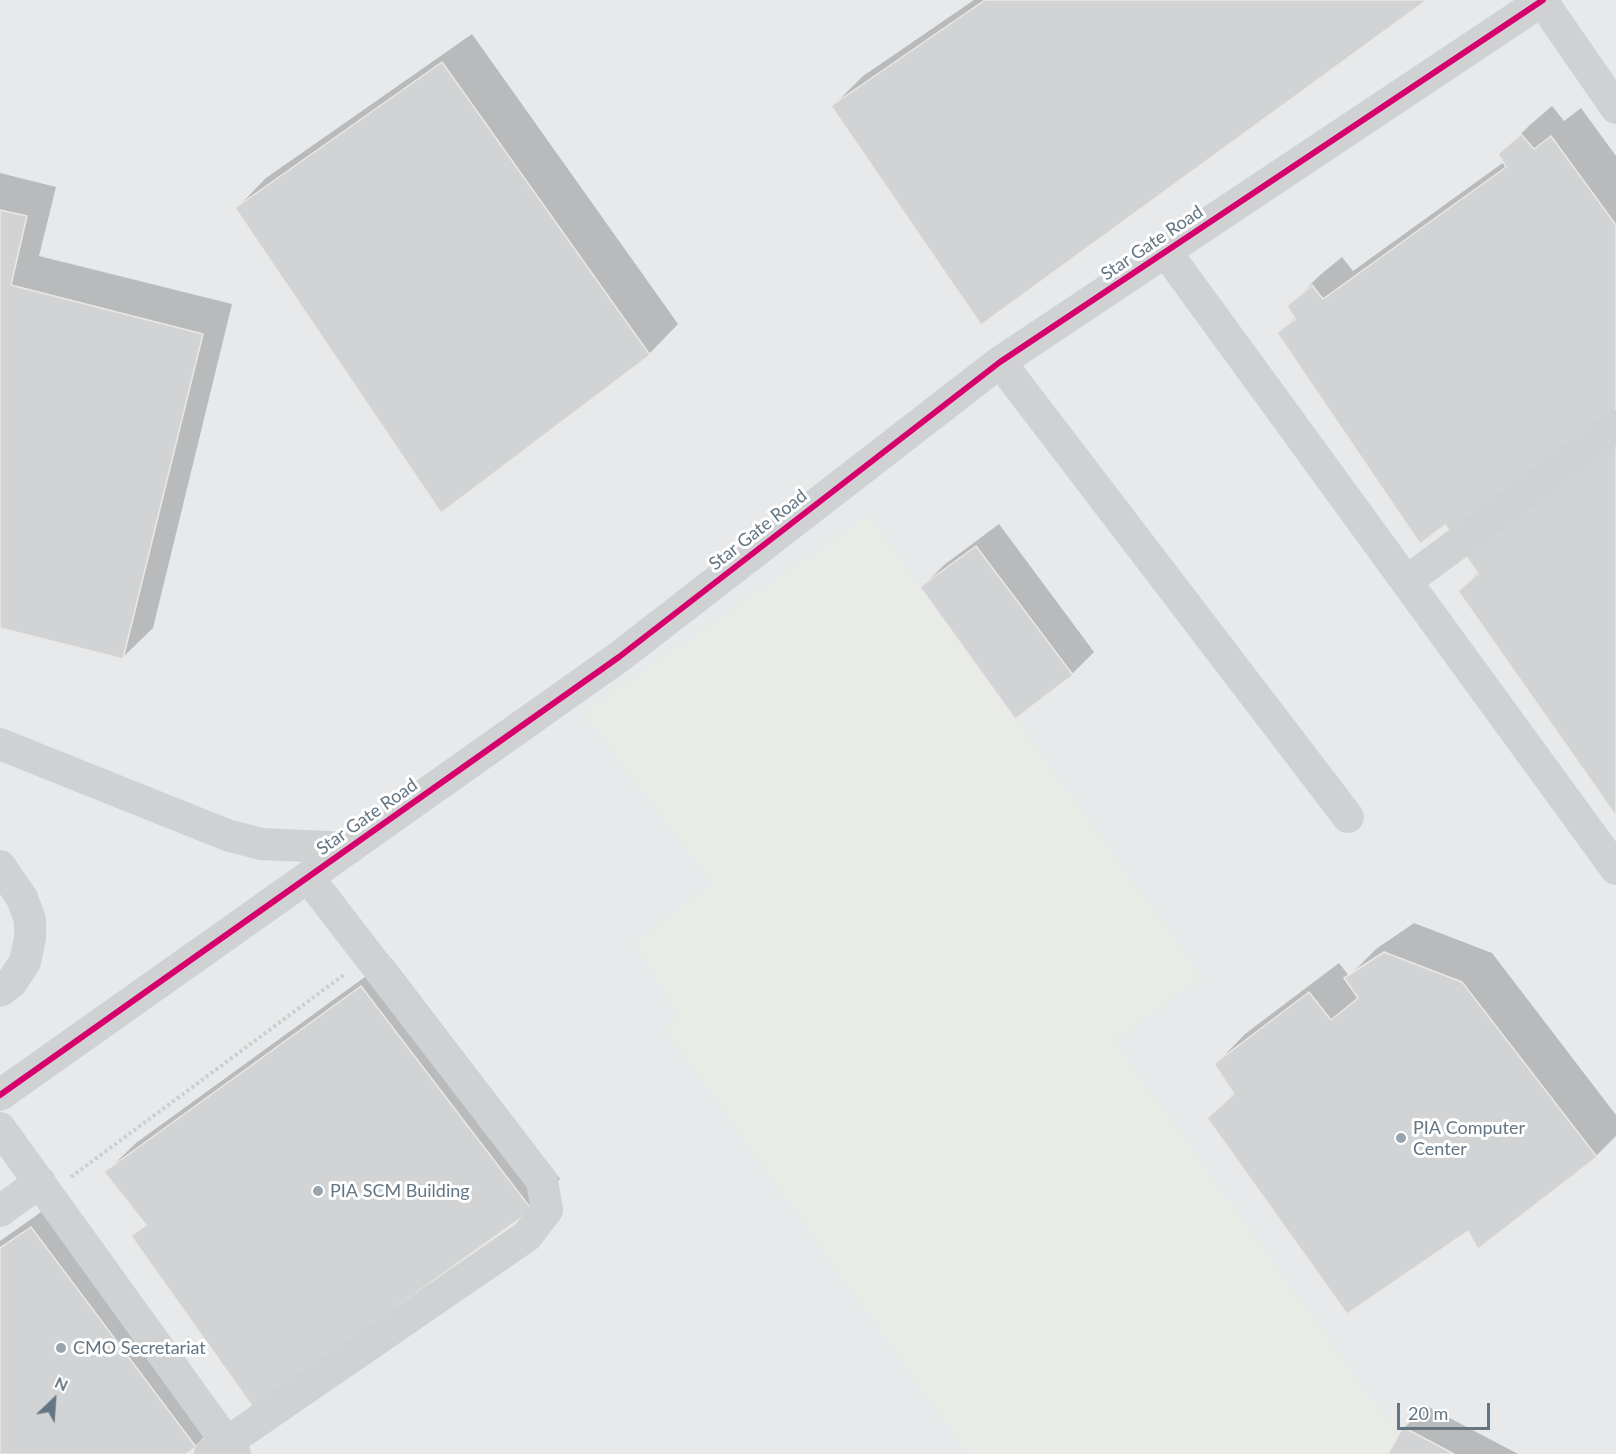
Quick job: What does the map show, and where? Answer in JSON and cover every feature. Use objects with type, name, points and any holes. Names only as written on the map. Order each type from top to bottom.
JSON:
[{"type":"street","points":[[1543,0],[1616,108]]},
{"type":"street","name":"Star Gate Road","points":[[0,1095],[619,657],[1000,362],[1543,0]]},
{"type":"street","points":[[1166,252],[1616,869]]},
{"type":"street","points":[[1000,362],[1348,817]]},
{"type":"street","points":[[1407,581],[1616,426]]},
{"type":"street","points":[[0,744],[227,835],[261,844],[350,848]]},
{"type":"street","points":[[0,866],[22,898],[30,920],[30,938],[25,962],[11,983],[0,991]]},
{"type":"street","points":[[0,1128],[44,1188],[224,1450],[527,1236],[547,1210],[542,1181],[308,877]]},
{"type":"street","points":[[0,1211],[44,1188]]},
{"type":"path","points":[[44,1188],[370,956]]},
{"type":"shaded area","points":[[0,0],[1616,0],[1616,1454],[0,1454]]},
{"type":"shaded area","points":[[868,516],[1202,977],[1113,1040],[1384,1417],[1403,1427],[1388,1454],[968,1454],[664,1027],[680,1018],[635,944],[712,883],[583,713]]},
{"type":"building","points":[[985,0],[1427,0],[981,325],[831,106]]},
{"type":"building","points":[[442,62],[650,355],[441,513],[235,208]]},
{"type":"building","points":[[1521,134],[1534,149],[1551,136],[1616,225],[1616,816],[1458,591],[1478,574],[1445,525],[1420,544],[1277,333],[1295,319],[1287,306],[1312,285],[1323,299],[1506,167],[1498,154]]},
{"type":"building","points":[[0,210],[27,216],[11,285],[203,334],[123,659],[0,628]]},
{"type":"building","points":[[976,546],[1073,675],[1015,719],[920,587]]},
{"type":"building","name":"PIA Computer Center","points":[[1384,952],[1462,982],[1597,1157],[1478,1249],[1468,1231],[1347,1314],[1207,1118],[1234,1094],[1214,1064],[1309,992],[1331,1020],[1358,998],[1344,978]]},
{"type":"building","name":"PIA SCM Building","points":[[361,986],[532,1210],[254,1409],[131,1236],[146,1225],[104,1172]]},
{"type":"building","name":"CMO Secretariat","points":[[31,1227],[196,1447],[186,1454],[0,1454],[0,1248]]},
{"type":"building","points":[[1403,1427],[1454,1454],[1388,1454]]},
{"type":"cycle path","points":[[0,1095],[619,657],[1000,362],[1543,0]]},
{"type":"place","name":"PIA Computer Center","points":[[1401,1138]]},
{"type":"place","name":"PIA SCM Building","points":[[318,1191]]},
{"type":"place","name":"CMO Secretariat","points":[[61,1348]]}]
